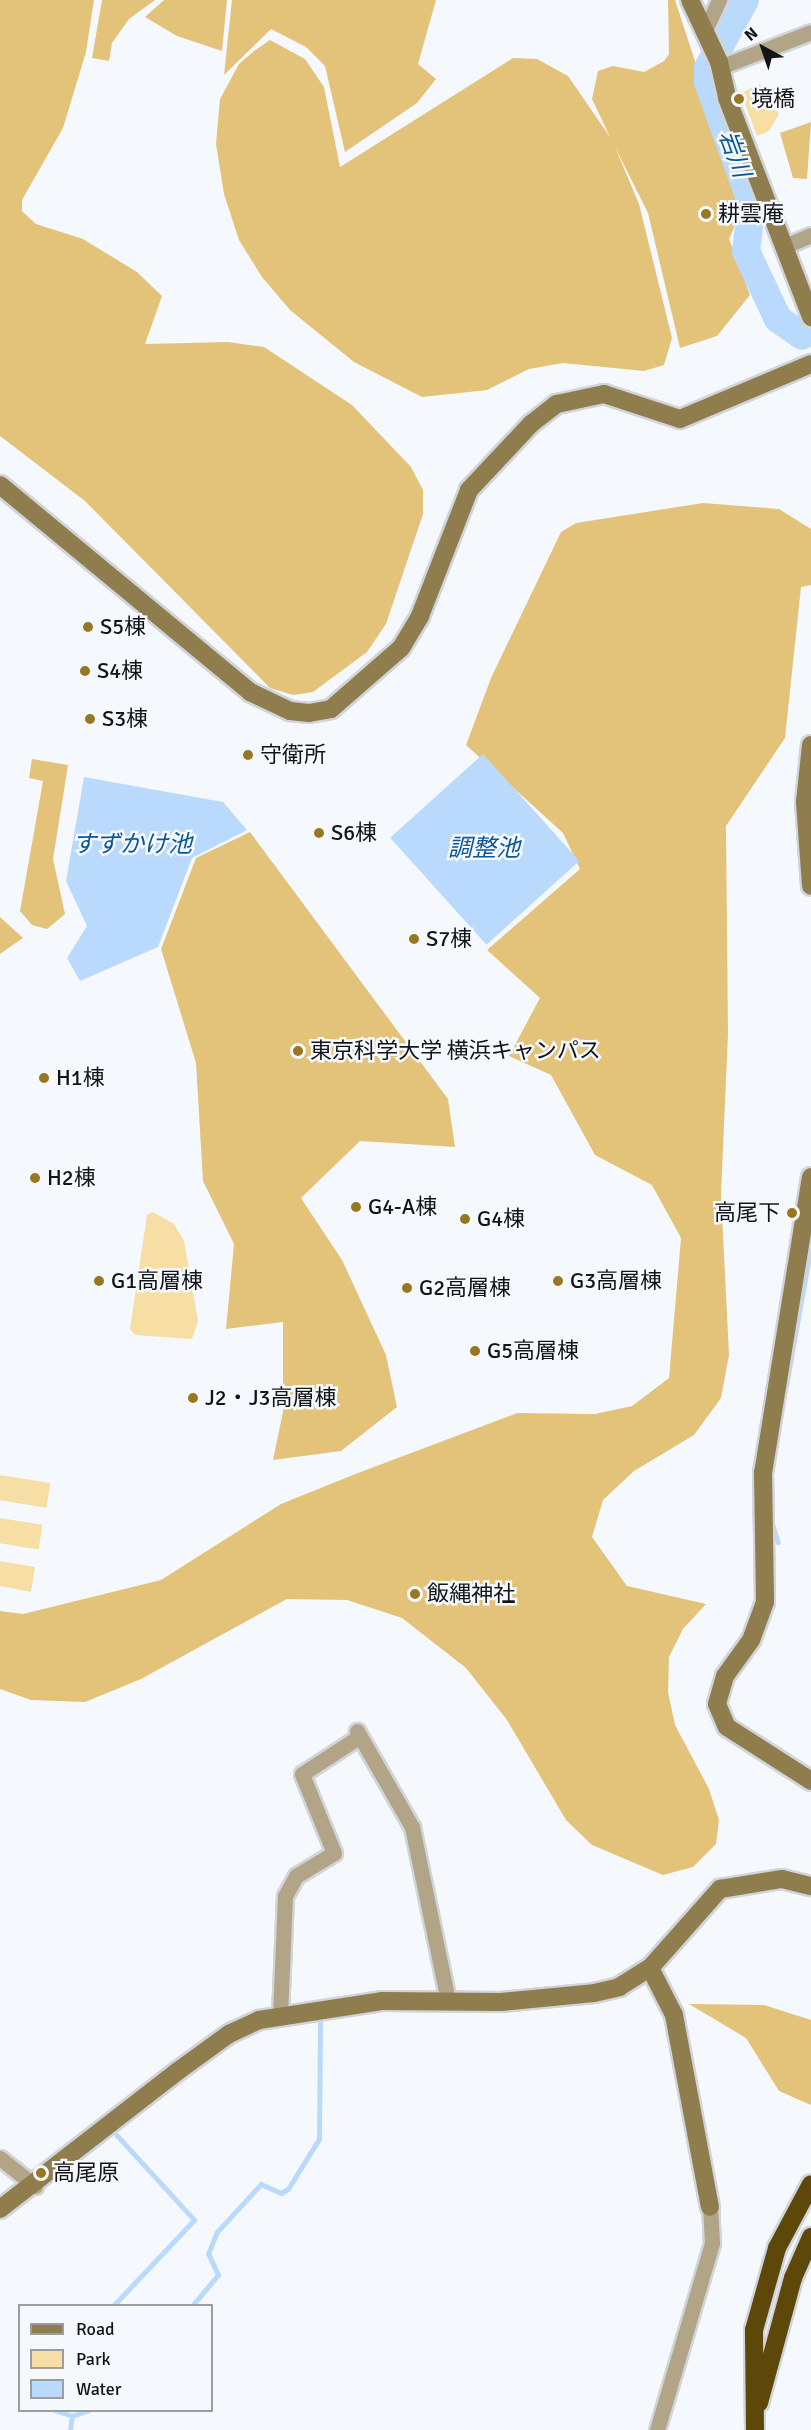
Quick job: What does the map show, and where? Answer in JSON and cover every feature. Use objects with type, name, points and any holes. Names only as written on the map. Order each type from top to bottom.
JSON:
[{"type":"highway","points":[[754,2427],[752,2354],[762,2297],[777,2248],[811,2184]]},
{"type":"highway","points":[[754,2427],[793,2278],[811,2237]]},
{"type":"street","points":[[690,0],[720,64],[811,317]]},
{"type":"street","points":[[707,34],[719,0]]},
{"type":"street","points":[[720,64],[811,32]]},
{"type":"street","points":[[785,246],[811,235]]},
{"type":"street","points":[[0,485],[250,692],[290,711],[309,713],[338,705],[401,648],[420,616],[469,490],[523,431],[557,404],[604,394],[680,419],[811,364]]},
{"type":"street","points":[[811,745],[805,802],[811,886]]},
{"type":"street","points":[[811,1177],[763,1472],[765,1602],[751,1640],[725,1676],[717,1704],[727,1727],[811,1781]]},
{"type":"street","points":[[280,2015],[285,1896],[296,1876],[334,1853],[302,1774],[358,1734],[412,1827],[448,2001]]},
{"type":"street","points":[[0,2209],[35,2186],[229,2034],[280,2015],[382,2001],[538,2001],[619,1987],[650,1968],[720,1888],[782,1879],[811,1886]]},
{"type":"street","points":[[650,1968],[674,2015],[710,2207],[712,2243],[657,2430]]},
{"type":"street","points":[[0,2158],[35,2186]]},
{"type":"green space","points":[[760,84],[779,114],[769,131],[757,136],[741,93]]},
{"type":"green space","points":[[153,1212],[174,1224],[184,1241],[198,1321],[192,1339],[135,1335],[130,1329],[147,1215]]},
{"type":"green space","points":[[0,1475],[50,1483],[46,1508],[0,1500]]},
{"type":"green space","points":[[0,1518],[42,1525],[39,1549],[0,1543]]},
{"type":"green space","points":[[0,1561],[35,1567],[31,1592],[0,1586]]},
{"type":"shaded area","points":[[0,0],[94,0],[86,52],[63,128],[22,200],[22,211],[36,224],[83,239],[137,272],[162,296],[145,344],[228,342],[264,347],[352,405],[411,467],[423,490],[423,514],[386,624],[367,652],[313,692],[293,695],[270,688],[85,501],[0,436]]},
{"type":"shaded area","points":[[102,0],[155,0],[129,19],[112,43],[109,61],[92,58]]},
{"type":"shaded area","points":[[164,0],[227,0],[222,51],[177,36],[145,17]]},
{"type":"shaded area","points":[[232,0],[436,0],[418,64],[436,79],[417,103],[345,152],[325,66],[306,47],[271,29],[224,75]]},
{"type":"shaded area","points":[[668,0],[675,0],[743,208],[729,239],[750,295],[717,336],[680,348],[648,213],[615,147],[639,204],[672,338],[664,365],[644,371],[563,363],[529,369],[487,390],[422,397],[354,362],[290,310],[262,277],[239,240],[224,194],[216,144],[220,99],[239,64],[270,40],[305,59],[324,87],[340,167],[513,58],[537,59],[568,76],[610,137],[592,99],[598,71],[613,66],[644,72],[664,61],[669,54]]},
{"type":"shaded area","points":[[811,122],[807,179],[793,178],[780,133]]},
{"type":"shaded area","points":[[703,503],[779,509],[811,529],[811,585],[801,587],[785,738],[726,826],[728,1034],[721,1194],[729,1355],[721,1398],[694,1435],[634,1471],[603,1500],[592,1537],[627,1586],[706,1604],[683,1629],[669,1657],[668,1692],[675,1725],[709,1789],[719,1820],[716,1844],[693,1867],[663,1875],[592,1845],[566,1820],[507,1720],[466,1668],[402,1618],[347,1600],[287,1599],[141,1679],[85,1702],[31,1700],[0,1689],[0,1611],[23,1614],[161,1580],[281,1504],[358,1473],[517,1413],[595,1414],[632,1406],[669,1378],[681,1238],[652,1185],[595,1155],[551,1075],[509,1056],[540,998],[487,950],[580,869],[563,833],[466,745],[491,678],[561,532],[576,523]]},
{"type":"shaded area","points":[[32,759],[68,765],[53,859],[65,914],[47,929],[32,925],[20,911],[43,781],[29,778]]},
{"type":"shaded area","points":[[250,832],[448,1099],[455,1147],[360,1141],[301,1198],[342,1260],[386,1355],[397,1407],[341,1451],[273,1460],[283,1412],[283,1322],[226,1329],[234,1244],[203,1181],[196,1063],[161,949],[196,858]]},
{"type":"shaded area","points":[[0,917],[23,938],[0,954]]},
{"type":"shaded area","points":[[689,2004],[764,2005],[811,2020],[811,2105],[779,2091],[746,2038]]},
{"type":"water","name":"調整池","points":[[483,754],[579,861],[486,945],[390,838]]},
{"type":"water","name":"すずかけ池","points":[[84,777],[223,802],[247,830],[192,858],[158,947],[80,981],[67,958],[87,926],[66,881]]},
{"type":"waterway","name":"岩川","points":[[745,0],[708,68],[708,82],[752,204],[746,251],[778,319],[802,336]]},
{"type":"waterway","points":[[786,1386],[811,1245]]},
{"type":"waterway","points":[[772,1522],[778,1542]]},
{"type":"waterway","points":[[194,2304],[218,2275],[208,2254],[217,2232],[261,2184],[281,2193],[288,2189],[319,2139],[320,2022]]},
{"type":"waterway","points":[[115,2304],[194,2220],[117,2136]]},
{"type":"waterway","points":[[61,2412],[72,2416],[83,2412]]},
{"type":"waterway","points":[[70,2430],[72,2416]]},
{"type":"place","name":"境橋","points":[[739,99]]},
{"type":"place","name":"耕雲庵","points":[[706,214]]},
{"type":"place","name":"S5棟","points":[[88,627]]},
{"type":"place","name":"S4棟","points":[[85,671]]},
{"type":"place","name":"S3棟","points":[[90,719]]},
{"type":"place","name":"守衛所","points":[[248,755]]},
{"type":"place","name":"S6棟","points":[[319,833]]},
{"type":"place","name":"S7棟","points":[[414,939]]},
{"type":"place","name":"東京科学大学 横浜キャンパス","points":[[298,1051]]},
{"type":"place","name":"H1棟","points":[[44,1078]]},
{"type":"place","name":"H2棟","points":[[35,1178]]},
{"type":"place","name":"G4-A棟","points":[[356,1207]]},
{"type":"place","name":"高尾下","points":[[792,1213]]},
{"type":"place","name":"G4棟","points":[[465,1219]]},
{"type":"place","name":"G1高層棟","points":[[99,1281]]},
{"type":"place","name":"G3高層棟","points":[[558,1281]]},
{"type":"place","name":"G2高層棟","points":[[407,1288]]},
{"type":"place","name":"G5高層棟","points":[[475,1351]]},
{"type":"place","name":"J2・J3高層棟","points":[[193,1398]]},
{"type":"place","name":"飯縄神社","points":[[415,1594]]},
{"type":"place","name":"高尾原","points":[[41,2173]]}]
